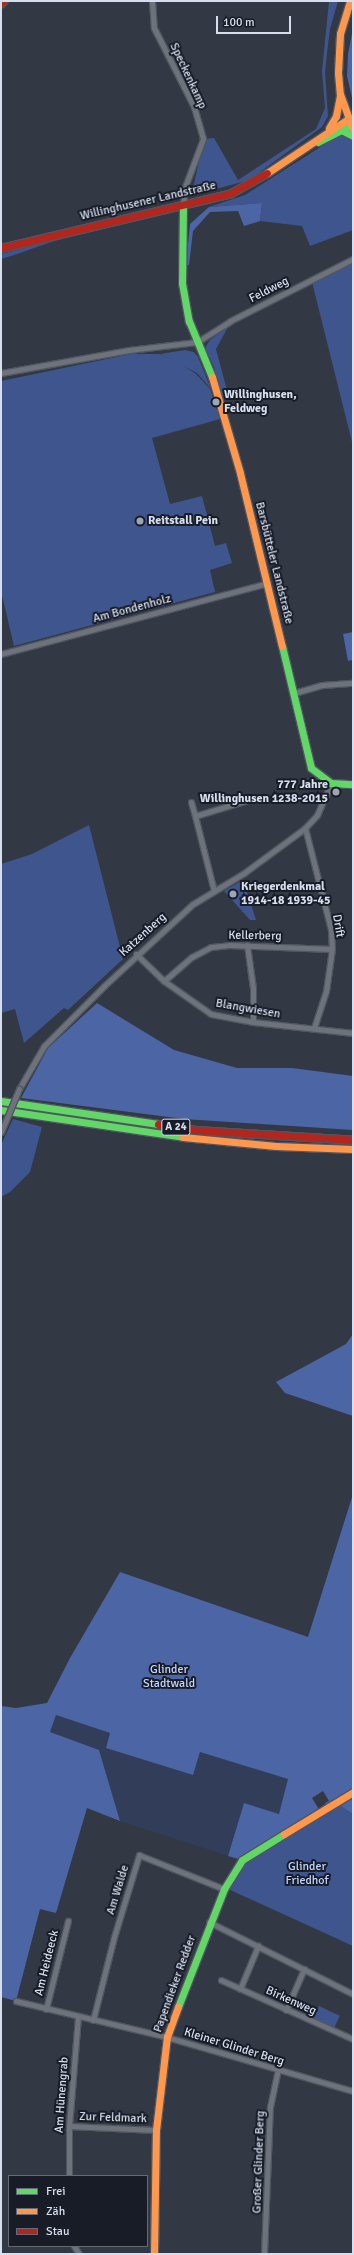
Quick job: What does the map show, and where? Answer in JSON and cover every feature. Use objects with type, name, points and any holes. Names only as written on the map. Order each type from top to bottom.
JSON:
[{"type":"main road","points":[[327,131],[336,116],[340,94],[339,46],[350,1]]},
{"type":"main road","points":[[340,94],[351,124]]},
{"type":"main road","name":"Willinghusener Landstraße","points":[[312,144],[343,131],[351,124]]},
{"type":"main road","name":"Willinghusener Landstraße","points":[[1,248],[131,215],[220,197],[248,185],[312,144],[327,131],[351,124]]},
{"type":"main road","points":[[343,131],[353,136]]},
{"type":"main road","name":"Barsbütteler Landstraße","points":[[183,205],[182,283],[189,321],[220,400],[268,583],[311,768],[320,777],[331,783]]},
{"type":"main road","points":[[331,783],[353,784]]},
{"type":"main road","name":"A 24","points":[[1,1101],[196,1130],[353,1140]]},
{"type":"main road","name":"A 24","points":[[1,1110],[138,1132],[276,1146],[353,1149]]},
{"type":"main road","name":"Papendieker Redder","points":[[154,2254],[156,2130],[167,2037],[210,1922],[224,1889],[242,1860],[353,1792]]},
{"type":"street","name":"Speckenkamp","points":[[152,1],[154,28],[194,107],[203,139],[185,187],[183,205]]},
{"type":"street","name":"Feldweg","points":[[197,342],[230,322],[353,259]]},
{"type":"street","points":[[1,373],[129,350],[185,346],[197,342]]},
{"type":"street","name":"Am Bondenholz","points":[[1,654],[268,583]]},
{"type":"street","points":[[294,693],[322,685],[353,683]]},
{"type":"street","name":"Katzenberg","points":[[1,1133],[19,1089],[44,1046],[136,954],[192,904],[244,873],[305,828],[317,815],[331,783]]},
{"type":"street","points":[[195,816],[251,799]]},
{"type":"street","points":[[191,802],[214,891]]},
{"type":"street","name":"Drift","points":[[305,828],[330,921],[332,949],[326,991],[314,1028]]},
{"type":"street","points":[[247,945],[253,988],[253,1022]]},
{"type":"street","name":"Kellerberg","points":[[164,981],[192,958],[211,948],[247,945],[332,949]]},
{"type":"street","name":"Blangwiesen","points":[[136,954],[164,981],[211,1014],[253,1022],[353,1033]]},
{"type":"street","name":"Am Walde","points":[[93,2020],[114,1937],[139,1855],[224,1889]]},
{"type":"street","name":"Am Heideeck","points":[[46,2009],[68,1921]]},
{"type":"street","points":[[210,1922],[353,1994]]},
{"type":"street","points":[[240,1989],[258,1946]]},
{"type":"street","points":[[286,2010],[304,1969]]},
{"type":"street","name":"Birkenweg","points":[[221,1980],[353,2039]]},
{"type":"street","name":"Kleiner Glinder Berg","points":[[16,2001],[167,2037],[353,2091]]},
{"type":"street","name":"Am Hünengrab","points":[[69,2175],[69,2126],[78,2016]]},
{"type":"street","name":"Großer Glinder Berg","points":[[264,2254],[270,2107],[278,2070]]},
{"type":"street","name":"Zur Feldmark","points":[[69,2126],[156,2130]]},
{"type":"shaded area","points":[[56,1715],[110,1733],[107,1747],[193,1775],[200,1752],[289,1779],[279,1814],[244,1804],[228,1856],[120,1821],[99,1750],[50,1732]]},
{"type":"green space","points":[[329,1],[338,1],[330,29],[325,73],[328,116],[322,127],[249,180],[216,189],[199,191],[193,188],[204,139],[214,138],[238,180],[316,129],[325,108],[322,71]]},
{"type":"green space","points":[[353,28],[353,102],[347,76],[348,54]]},
{"type":"green space","points":[[341,134],[347,134],[353,141],[353,230],[310,246],[302,226],[260,221],[262,203],[209,207],[245,195]]},
{"type":"green space","points":[[262,203],[260,221],[244,226],[238,211],[210,212],[193,231],[189,265],[186,265],[190,224],[209,207]]},
{"type":"green space","points":[[60,239],[14,255],[1,259],[1,254]]},
{"type":"green space","points":[[353,262],[353,446],[312,282]]},
{"type":"green space","points":[[228,327],[216,349],[228,394],[222,400],[214,367],[205,348],[210,340]]},
{"type":"green space","points":[[185,350],[194,352],[198,357],[211,389],[197,373],[160,354]]},
{"type":"green space","points":[[131,354],[159,354],[178,362],[196,374],[210,389],[220,419],[152,438],[170,504],[202,496],[215,546],[226,543],[232,563],[210,570],[215,592],[14,646],[1,591],[1,381]]},
{"type":"green space","points":[[353,632],[353,660],[348,661],[343,634]]},
{"type":"green space","points":[[89,825],[123,959],[68,1010],[64,1008],[24,1043],[15,1009],[1,1013],[1,864],[32,854]]},
{"type":"green space","points":[[243,880],[256,920],[250,920],[224,891]]},
{"type":"green space","points":[[97,1003],[174,1050],[237,1068],[292,1068],[353,1076],[353,1130],[184,1119],[21,1098],[48,1048]]},
{"type":"green space","points":[[13,1119],[42,1127],[30,1172],[10,1192],[1,1197],[1,1145]]},
{"type":"green space","points":[[353,1334],[353,1416],[285,1393],[276,1382],[346,1344]]},
{"type":"green space","name":"Glinder Stadtwald","points":[[353,1494],[353,1814],[336,1803],[328,1807],[325,1803],[329,1801],[323,1791],[312,1798],[320,1811],[242,1860],[228,1856],[244,1803],[279,1814],[288,1779],[200,1752],[193,1775],[106,1748],[110,1733],[56,1715],[50,1732],[99,1750],[120,1821],[87,1808],[56,1913],[40,1909],[16,2001],[1,1997],[1,1706],[16,1708],[47,1703],[70,1658],[120,1572],[308,1637]]},
{"type":"green space","name":"Glinder Friedhof","points":[[336,1803],[353,1814],[353,1946],[226,1888],[242,1860]]},
{"type":"green space","points":[[319,2006],[340,2016],[334,2029],[313,2020]]},
{"type":"traffic: fast","points":[[318,142],[351,125]]},
{"type":"traffic: fast","points":[[343,131],[353,136]]},
{"type":"traffic: fast","points":[[183,205],[182,283],[189,321],[212,377]]},
{"type":"traffic: fast","points":[[282,646],[311,768],[331,783],[353,784]]},
{"type":"traffic: fast","points":[[1,1101],[158,1124]]},
{"type":"traffic: fast","points":[[1,1110],[183,1137]]},
{"type":"traffic: fast","points":[[178,2007],[224,1889],[242,1860],[284,1834]]},
{"type":"traffic: slow","points":[[350,1],[340,34],[338,73],[340,94],[353,129]]},
{"type":"traffic: slow","points":[[329,128],[336,116],[340,96]]},
{"type":"traffic: slow","points":[[267,173],[348,119]]},
{"type":"traffic: slow","points":[[212,377],[240,473],[282,646]]},
{"type":"traffic: slow","points":[[183,1137],[276,1146],[353,1149]]},
{"type":"traffic: slow","points":[[284,1834],[353,1792]]},
{"type":"traffic: slow","points":[[154,2254],[156,2130],[167,2037],[178,2007]]},
{"type":"traffic: jam","points":[[1,248],[231,193],[267,173]]},
{"type":"traffic: jam","points":[[158,1124],[196,1130],[353,1140]]},
{"type":"place","name":"Willinghusen, Feldweg","points":[[216,402]]},
{"type":"place","name":"Reitstall Pein","points":[[140,521]]},
{"type":"place","name":"777 Jahre Willinghusen 1238-2015","points":[[336,792]]},
{"type":"place","name":"Kriegerdenkmal 1914-18 1939-45","points":[[233,894]]}]
